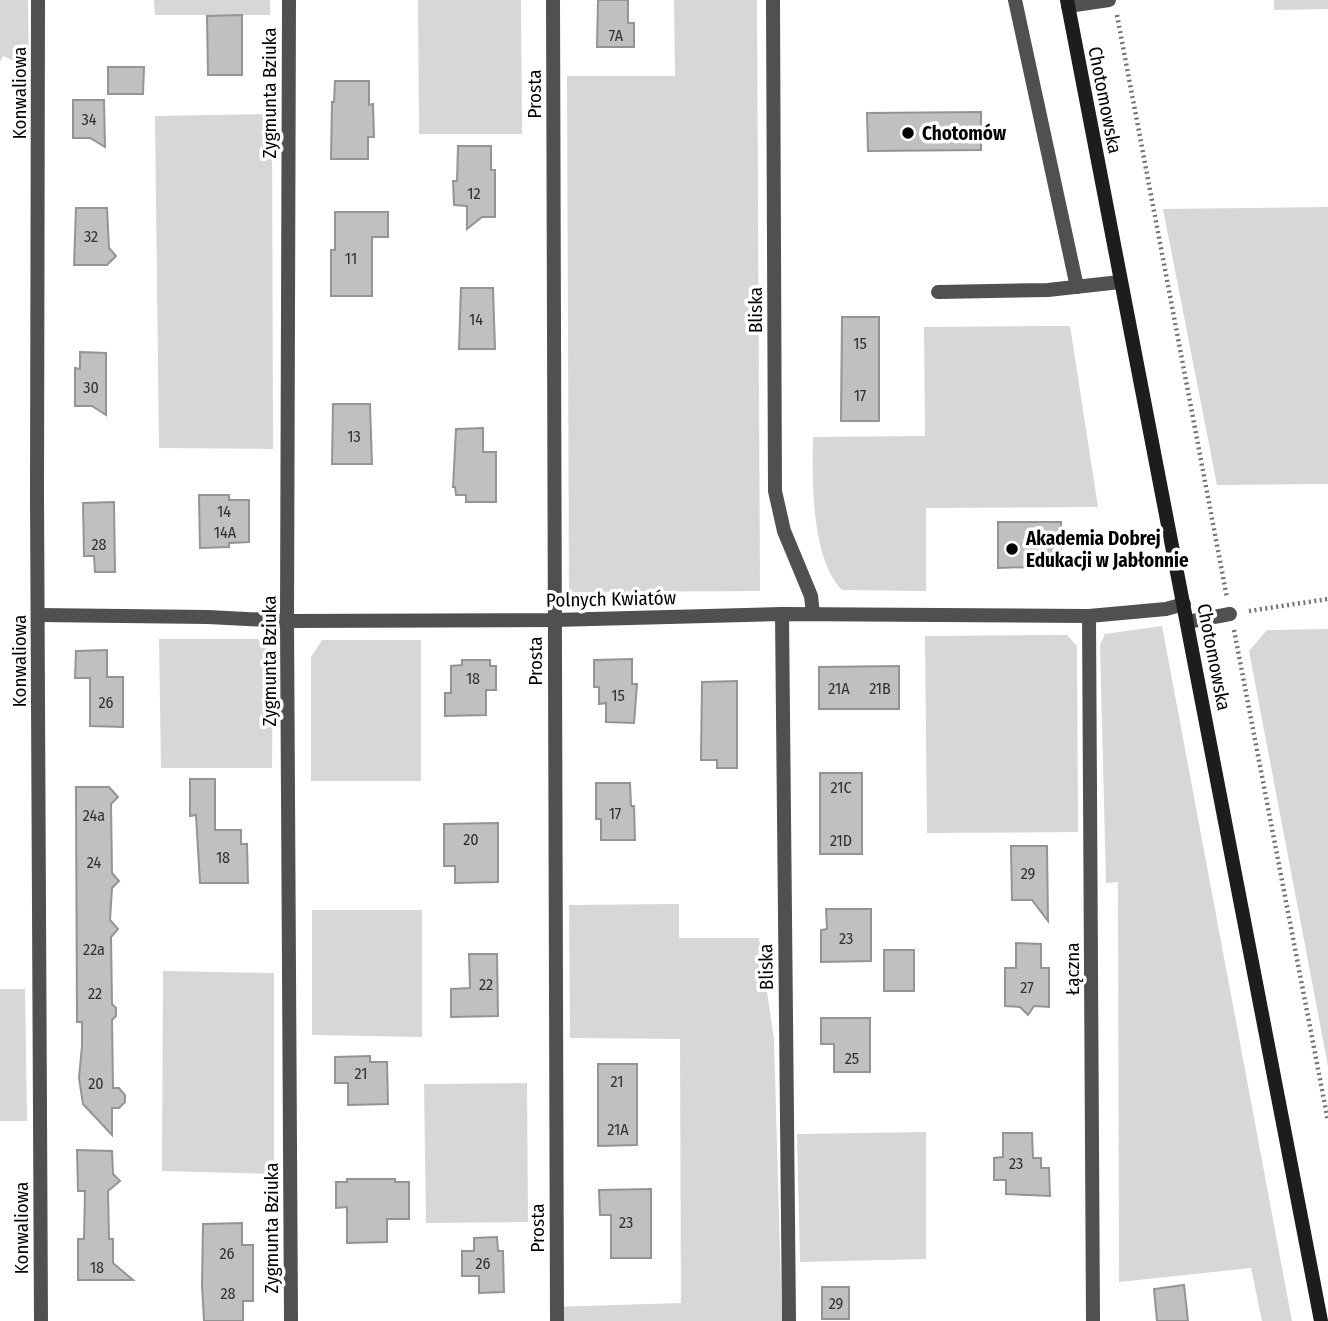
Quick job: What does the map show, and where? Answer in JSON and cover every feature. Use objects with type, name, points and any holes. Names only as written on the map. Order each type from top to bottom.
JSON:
[{"type":"street","name":"Konwaliowa","points":[[38,0],[41,1321]]},
{"type":"street","name":"Zygmunta Bziuka","points":[[289,0],[291,1321]]},
{"type":"street","name":"Prosta","points":[[554,0],[557,1321]]},
{"type":"street","name":"Bliska","points":[[773,0],[775,491],[784,531],[811,596],[813,614]]},
{"type":"street","points":[[1016,0],[1077,287]]},
{"type":"street","points":[[1067,3],[1109,0]]},
{"type":"street","name":"Chotomowska","points":[[1067,3],[1321,1321]]},
{"type":"street","points":[[938,292],[1048,290],[1120,282]]},
{"type":"street","name":"Polnych Kwiatów","points":[[38,615],[288,621],[554,620],[782,614],[1090,616],[1166,609],[1184,604]]},
{"type":"street","name":"Bliska","points":[[782,614],[789,1321]]},
{"type":"street","points":[[1187,622],[1230,614]]},
{"type":"street","name":"Łączna","points":[[1090,616],[1093,1321]]},
{"type":"path","points":[[1116,14],[1328,1121]]},
{"type":"path","points":[[1230,614],[1328,599]]},
{"type":"shaded area","points":[[0,0],[28,0],[29,64],[23,65],[3,56],[0,62]]},
{"type":"shaded area","points":[[154,0],[270,0],[270,15],[155,15]]},
{"type":"shaded area","points":[[418,0],[521,0],[522,134],[419,134]]},
{"type":"shaded area","points":[[674,0],[757,0],[760,591],[569,592],[567,76],[675,76]]},
{"type":"shaded area","points":[[1274,0],[1328,0],[1328,9],[1274,10]]},
{"type":"shaded area","points":[[272,114],[273,449],[159,448],[155,116]]},
{"type":"shaded area","points":[[1328,207],[1328,484],[1217,485],[1163,209]]},
{"type":"shaded area","points":[[1070,326],[1098,507],[926,508],[926,591],[842,590],[824,559],[819,539],[814,496],[813,437],[925,436],[924,327]]},
{"type":"shaded area","points":[[1162,626],[1292,1321],[1262,1321],[1251,1268],[1119,1282],[1118,882],[1106,883],[1100,645],[1105,634]]},
{"type":"shaded area","points":[[1328,629],[1328,1066],[1249,651],[1267,630]]},
{"type":"shaded area","points":[[1067,635],[1077,646],[1078,832],[927,833],[925,636]]},
{"type":"shaded area","points":[[159,639],[258,639],[273,656],[272,768],[161,768]]},
{"type":"shaded area","points":[[322,640],[421,640],[421,781],[311,781],[311,657]]},
{"type":"shaded area","points":[[679,904],[679,938],[759,938],[774,1039],[782,1321],[550,1321],[550,1307],[681,1303],[680,1039],[570,1038],[569,905]]},
{"type":"shaded area","points":[[312,910],[422,910],[422,1037],[312,1035]]},
{"type":"shaded area","points":[[163,971],[274,973],[274,1174],[162,1171]]},
{"type":"shaded area","points":[[0,989],[25,989],[27,1121],[0,1121]]},
{"type":"shaded area","points":[[527,1083],[528,1222],[426,1223],[424,1084]]},
{"type":"shaded area","points":[[926,1132],[926,1259],[800,1262],[797,1134]]},
{"type":"building","points":[[598,0],[628,0],[628,23],[634,23],[634,47],[597,47]]},
{"type":"building","points":[[242,15],[242,75],[208,75],[207,16]]},
{"type":"building","points":[[108,67],[144,67],[143,94],[108,94]]},
{"type":"building","points":[[335,81],[369,81],[369,105],[373,104],[374,137],[368,137],[368,159],[331,159]]},
{"type":"building","points":[[73,100],[104,100],[105,147],[90,138],[73,138]]},
{"type":"building","points":[[981,112],[981,150],[868,151],[867,113]]},
{"type":"building","points":[[458,146],[491,146],[491,170],[495,170],[495,217],[482,217],[467,229],[467,206],[454,205],[453,181],[457,181]]},
{"type":"building","points":[[76,208],[107,208],[109,248],[116,256],[107,265],[74,265]]},
{"type":"building","points":[[335,212],[388,212],[388,237],[372,237],[372,296],[331,296],[331,250],[335,250]]},
{"type":"building","points":[[461,288],[493,288],[495,349],[459,349]]},
{"type":"building","points":[[842,317],[879,317],[879,421],[841,421]]},
{"type":"building","points":[[80,352],[106,353],[106,415],[92,406],[75,406],[75,368],[80,369]]},
{"type":"building","points":[[333,404],[370,404],[372,464],[332,464]]},
{"type":"building","points":[[483,428],[483,452],[496,452],[496,502],[466,502],[466,495],[456,495],[453,487],[456,429]]},
{"type":"building","points":[[199,495],[229,495],[229,500],[249,500],[249,542],[229,543],[229,547],[200,548]]},
{"type":"building","points":[[114,502],[115,572],[95,572],[94,556],[84,556],[83,503]]},
{"type":"building","points":[[998,522],[1061,522],[1061,566],[998,568]]},
{"type":"building","points":[[107,650],[107,677],[123,677],[123,727],[90,726],[90,678],[75,678],[76,651]]},
{"type":"building","points":[[632,659],[632,684],[637,684],[634,723],[606,722],[606,703],[599,704],[599,687],[594,687],[594,660]]},
{"type":"building","points":[[462,660],[490,660],[490,666],[496,666],[496,690],[486,690],[486,715],[445,716],[445,693],[451,693],[451,666],[462,665]]},
{"type":"building","points":[[899,666],[899,709],[819,709],[819,667]]},
{"type":"building","points":[[737,681],[737,768],[717,768],[717,760],[701,760],[702,682]]},
{"type":"building","points":[[820,773],[862,773],[862,854],[820,854]]},
{"type":"building","points":[[190,779],[215,779],[215,830],[241,830],[241,844],[247,844],[248,883],[200,883],[196,815],[190,816]]},
{"type":"building","points":[[596,783],[630,783],[635,840],[601,840],[601,819],[596,819]]},
{"type":"building","points":[[76,787],[109,787],[118,797],[111,804],[112,873],[119,881],[112,888],[110,920],[118,929],[111,937],[112,1004],[116,1008],[116,1016],[112,1020],[113,1088],[119,1088],[125,1095],[125,1102],[119,1108],[112,1108],[112,1135],[83,1104],[79,1078],[82,1022],[77,1022]]},
{"type":"building","points":[[498,823],[498,882],[455,883],[455,866],[444,866],[444,824]]},
{"type":"building","points":[[1011,846],[1047,846],[1048,921],[1032,900],[1012,900]]},
{"type":"building","points":[[826,909],[871,909],[871,961],[821,962],[821,930],[827,929]]},
{"type":"building","points":[[1016,943],[1041,944],[1041,968],[1049,968],[1049,1007],[1034,1006],[1028,1015],[1020,1007],[1005,1006],[1005,968],[1016,968]]},
{"type":"building","points":[[884,950],[914,950],[914,991],[884,991]]},
{"type":"building","points":[[469,954],[497,954],[498,1016],[451,1017],[451,989],[470,988]]},
{"type":"building","points":[[821,1018],[870,1018],[870,1072],[834,1072],[834,1044],[821,1044]]},
{"type":"building","points":[[370,1056],[370,1062],[387,1062],[388,1104],[348,1105],[348,1083],[335,1083],[335,1057]]},
{"type":"building","points":[[598,1064],[637,1064],[637,1145],[598,1146]]},
{"type":"building","points":[[1003,1133],[1032,1133],[1033,1158],[1041,1158],[1041,1168],[1049,1168],[1050,1196],[1006,1194],[1006,1180],[994,1180],[994,1158],[1003,1157]]},
{"type":"building","points":[[77,1150],[112,1151],[113,1174],[120,1181],[108,1191],[109,1239],[113,1239],[113,1263],[133,1280],[78,1280],[78,1239],[84,1239],[85,1191],[78,1191]]},
{"type":"building","points":[[347,1179],[395,1179],[395,1182],[409,1182],[409,1219],[387,1219],[387,1242],[347,1243],[347,1207],[336,1208],[336,1182],[347,1182]]},
{"type":"building","points":[[651,1189],[651,1258],[611,1258],[611,1215],[600,1215],[599,1190]]},
{"type":"building","points":[[242,1223],[242,1245],[253,1245],[253,1301],[243,1301],[243,1321],[204,1321],[203,1224]]},
{"type":"building","points":[[497,1237],[498,1251],[503,1251],[504,1292],[479,1293],[479,1276],[462,1276],[462,1251],[474,1251],[474,1238]]},
{"type":"building","points":[[1184,1285],[1188,1321],[1157,1321],[1154,1289]]},
{"type":"building","points":[[822,1287],[849,1287],[849,1319],[822,1319]]},
{"type":"place","name":"Chotomów","points":[[908,133]]},
{"type":"place","name":"Akademia Dobrej Edukacji w Jabłonnie","points":[[1012,549]]}]
